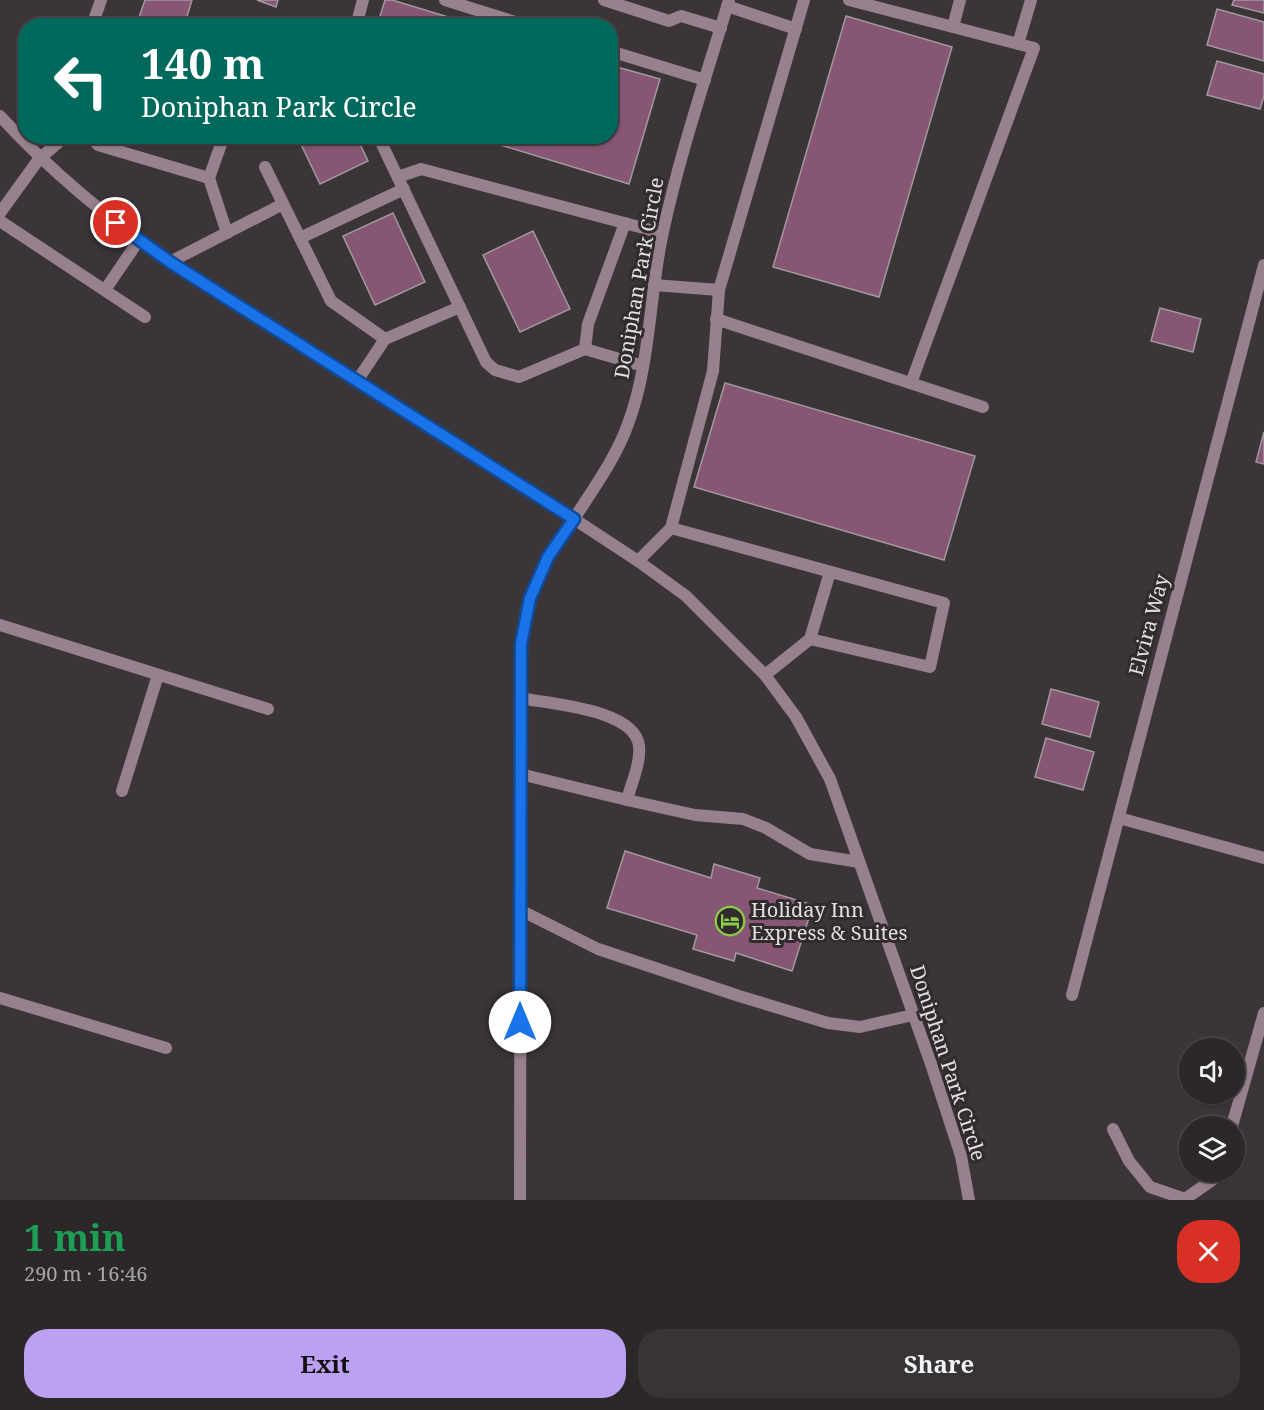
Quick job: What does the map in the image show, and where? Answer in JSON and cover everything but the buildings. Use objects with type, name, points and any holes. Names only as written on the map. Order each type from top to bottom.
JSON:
[{"type":"street","points":[[95,18],[101,0]]},
{"type":"street","points":[[358,18],[363,0]]},
{"type":"street","points":[[445,0],[502,18]]},
{"type":"street","points":[[604,0],[669,21],[681,16],[721,28]]},
{"type":"street","points":[[638,561],[671,528],[713,371],[719,290],[804,0]]},
{"type":"street","points":[[849,0],[1034,48],[911,383]]},
{"type":"street","points":[[953,27],[960,0]]},
{"type":"street","points":[[1018,45],[1031,0]]},
{"type":"street","points":[[728,3],[796,28]]},
{"type":"street","name":"Doniphan Park Circle","points":[[520,1200],[521,644],[530,598],[548,557],[613,456],[628,425],[643,366],[662,233],[680,162],[728,3]]},
{"type":"street","points":[[618,53],[705,80]]},
{"type":"street","name":"Doniphan Park Circle","points":[[0,116],[18,136]]},
{"type":"street","name":"Doniphan Park Circle","points":[[25,144],[39,159],[170,262],[574,519],[687,596],[765,675],[796,717],[830,779],[961,1156],[969,1200]]},
{"type":"street","points":[[0,213],[39,159],[57,144]]},
{"type":"street","points":[[97,144],[209,178]]},
{"type":"street","points":[[221,144],[209,178],[228,232]]},
{"type":"street","points":[[382,144],[486,362],[495,370],[519,377],[585,349],[643,366]]},
{"type":"street","points":[[265,167],[331,301],[385,339]]},
{"type":"street","points":[[398,177],[421,169],[662,233]]},
{"type":"street","points":[[300,238],[404,189]]},
{"type":"street","points":[[170,262],[283,204]]},
{"type":"street","points":[[0,221],[145,317]]},
{"type":"street","points":[[585,349],[588,324],[626,223]]},
{"type":"street","points":[[105,290],[140,240]]},
{"type":"street","name":"Elvira Way","points":[[1072,995],[1264,265]]},
{"type":"street","points":[[654,285],[719,290]]},
{"type":"street","points":[[357,381],[385,339],[460,307]]},
{"type":"street","points":[[717,319],[983,406]]},
{"type":"street","points":[[671,528],[944,603],[930,667],[810,639]]},
{"type":"street","points":[[765,675],[810,639],[830,572]]},
{"type":"street","points":[[0,625],[268,709]]},
{"type":"street","points":[[122,791],[159,675]]},
{"type":"street","points":[[520,698],[606,714],[621,721],[633,731],[639,742],[640,754],[627,800]]},
{"type":"street","points":[[520,774],[695,815],[743,819],[766,828],[810,854],[859,862]]},
{"type":"street","points":[[1119,818],[1264,858]]},
{"type":"street","points":[[520,910],[598,949],[828,1023],[860,1027],[913,1015]]},
{"type":"street","points":[[0,998],[166,1048]]},
{"type":"street","points":[[1235,1116],[1264,1013]]},
{"type":"street","points":[[1113,1129],[1129,1161],[1150,1187],[1185,1199],[1209,1182]]},
{"type":"place","name":"Holiday Inn Express & Suites","points":[[730,921]]},
{"type":"route","points":[[116,223],[170,262],[574,519],[548,557],[530,598],[521,644],[520,1022]]}]
